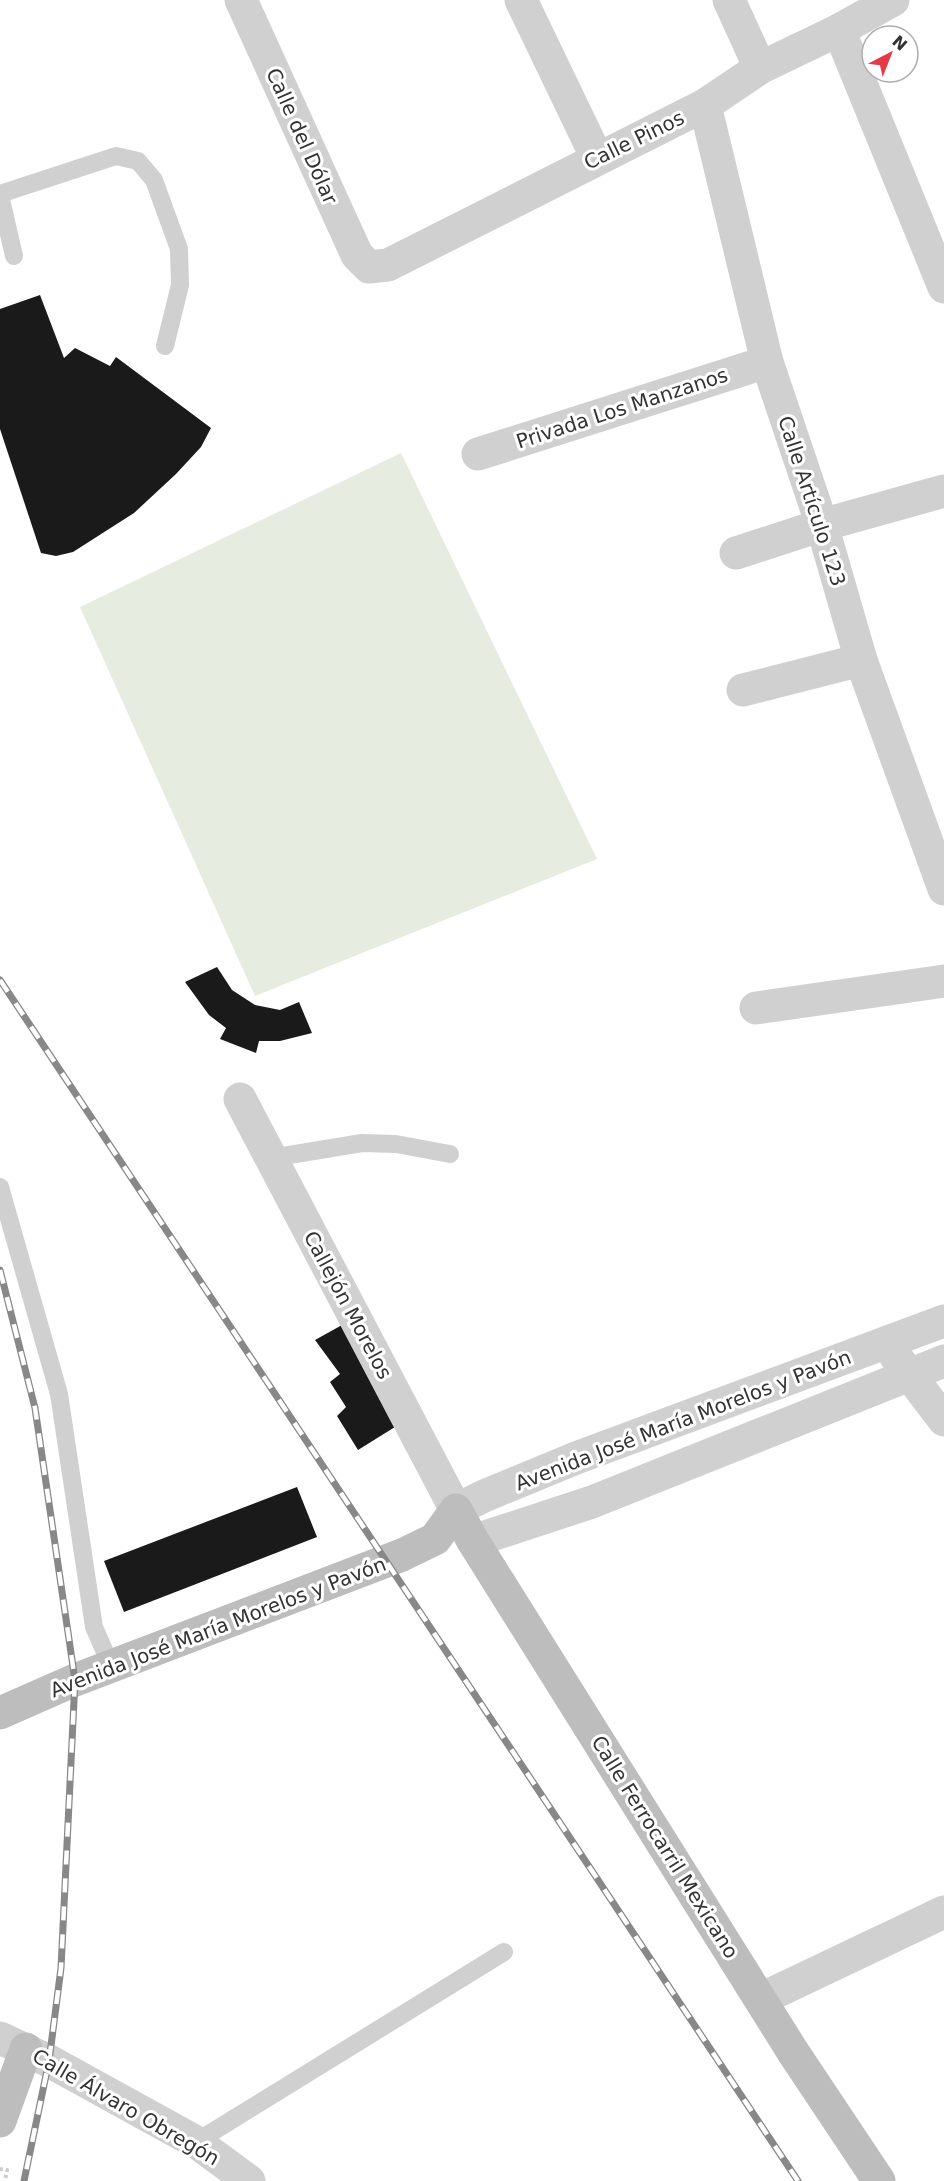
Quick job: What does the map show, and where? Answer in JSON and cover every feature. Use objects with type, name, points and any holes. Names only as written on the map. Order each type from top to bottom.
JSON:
[{"type":"main road","name":"Avenida José María Morelos y Pavón","points":[[0,1713],[111,1666],[402,1555],[435,1539],[456,1510]]},
{"type":"main road","name":"Calle Ferrocarril Mexicano","points":[[456,1510],[473,1541],[793,2052],[879,2181]]},
{"type":"main road","name":"Avenida José María Morelos y Pavón","points":[[435,1539],[473,1541]]},
{"type":"main road","points":[[0,2121],[13,2044]]},
{"type":"street","name":"Calle del Dólar","points":[[241,0],[357,255],[369,267]]},
{"type":"street","points":[[521,0],[597,158]]},
{"type":"street","points":[[729,0],[760,68]]},
{"type":"street","name":"Calle Pinos","points":[[369,267],[388,265],[705,105],[760,68],[839,30],[892,0]]},
{"type":"street","points":[[839,30],[944,287]]},
{"type":"street","name":"Calle Artículo 123","points":[[705,105],[767,362],[822,525],[861,660],[944,889]]},
{"type":"street","name":"Privada Los Manzanos","points":[[478,454],[767,362]]},
{"type":"street","points":[[736,553],[822,525],[944,491]]},
{"type":"street","points":[[743,690],[861,660]]},
{"type":"street","points":[[756,1008],[944,981]]},
{"type":"street","name":"Callejón Morelos","points":[[240,1099],[456,1510]]},
{"type":"street","name":"Avenida José María Morelos y Pavón","points":[[456,1510],[576,1458],[944,1321]]},
{"type":"street","points":[[886,1342],[944,1420]]},
{"type":"street","name":"Avenida José María Morelos y Pavón","points":[[473,1541],[592,1502],[944,1361]]},
{"type":"street","points":[[576,1458],[592,1502]]},
{"type":"street","points":[[761,1999],[944,1912]]},
{"type":"street","name":"Calle Álvaro Obregón","points":[[13,2044],[196,2142],[249,2181]]},
{"type":"lane","points":[[14,256],[0,195],[116,156],[138,161],[154,180],[179,249],[180,285],[165,346]]},
{"type":"lane","points":[[271,1158],[362,1143],[396,1144],[450,1154]]},
{"type":"lane","points":[[0,1187],[60,1394],[94,1628],[111,1666]]},
{"type":"lane","points":[[196,2142],[504,1952]]},
{"type":"path","points":[[0,2169],[6,2170],[5,2181]]},
{"type":"shaded area","points":[[401,453],[597,859],[255,996],[80,607]]},
{"type":"building","points":[[40,295],[64,358],[75,348],[110,366],[116,357],[211,428],[201,447],[134,513],[73,552],[56,556],[41,553],[0,429],[0,309]]},
{"type":"building","points":[[217,967],[232,990],[255,1005],[280,1010],[299,1002],[312,1033],[280,1041],[259,1041],[256,1053],[220,1039],[226,1028],[209,1015],[185,982]]},
{"type":"building","points":[[342,1325],[403,1422],[358,1450],[337,1416],[346,1407],[330,1382],[340,1374],[315,1340]]},
{"type":"building","points":[[297,1487],[317,1537],[124,1612],[104,1561]]},
{"type":"railway","points":[[0,980],[798,2181]]},
{"type":"railway","points":[[0,1270],[35,1408],[75,1680],[61,1968],[49,2061],[24,2181]]}]
